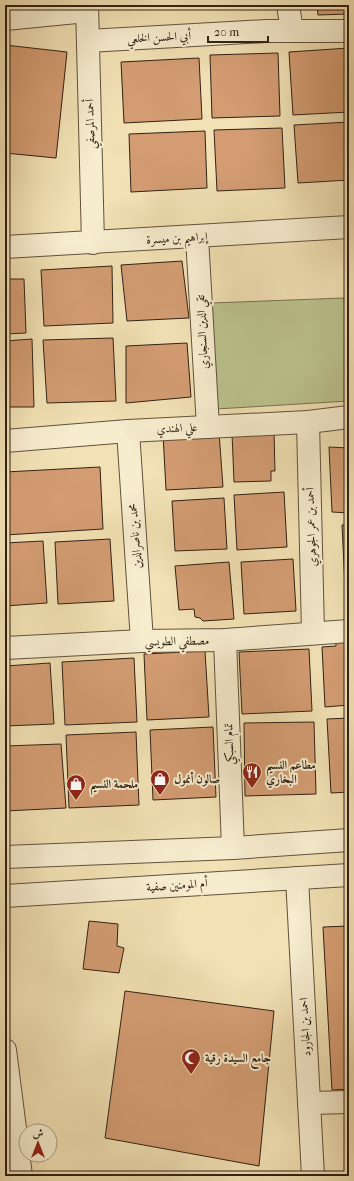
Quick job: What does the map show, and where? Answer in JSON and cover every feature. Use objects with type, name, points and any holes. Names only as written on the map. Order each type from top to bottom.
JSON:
[{"type":"street","points":[[288,5],[292,31]]},
{"type":"street","points":[[5,19],[87,8]]},
{"type":"street","name":"أحمد المرصفي","points":[[87,8],[93,243]]},
{"type":"street","name":"أبي الحسن الخلعي","points":[[88,41],[292,31],[349,30]]},
{"type":"street","name":"إبراهيم بن ميسرة","points":[[5,247],[349,227]]},
{"type":"street","name":"تقي الدين السنجاري","points":[[197,237],[208,427]]},
{"type":"street","name":"علي الهندي","points":[[5,441],[128,431],[308,422],[349,417]]},
{"type":"street","name":"أحمد بن عمر الجوهري","points":[[308,422],[314,632]]},
{"type":"street","name":"محمد بن ناصرالدين","points":[[128,431],[142,641]]},
{"type":"street","name":"مصطفي الطويسي","points":[[5,648],[142,641],[225,640],[314,632],[349,631]]},
{"type":"street","name":"تمام السبكي","points":[[225,640],[233,848]]},
{"type":"street","points":[[5,857],[233,848],[349,840]]},
{"type":"street","name":"أم المومنين صفية","points":[[5,896],[349,876]]},
{"type":"street","name":"احمد بن الجارود","points":[[297,878],[313,1176]]},
{"type":"street","points":[[5,1050],[21,1176]]},
{"type":"street","points":[[309,1103],[349,1102]]},
{"type":"green space","points":[[344,298],[349,370],[349,401],[216,409],[212,303]]},
{"type":"building","points":[[317,5],[349,5],[349,14],[318,15]]},
{"type":"building","points":[[5,45],[67,52],[56,158],[5,153]]},
{"type":"building","points":[[349,48],[349,112],[293,115],[289,52]]},
{"type":"building","points":[[278,53],[280,116],[212,118],[210,55]]},
{"type":"building","points":[[199,58],[202,119],[124,123],[121,62]]},
{"type":"building","points":[[349,122],[349,180],[298,183],[294,125]]},
{"type":"building","points":[[282,128],[285,188],[217,191],[214,130]]},
{"type":"building","points":[[205,131],[207,188],[131,192],[129,134]]},
{"type":"building","points":[[182,261],[189,318],[127,321],[121,265]]},
{"type":"building","points":[[112,266],[113,323],[44,326],[41,270]]},
{"type":"building","points":[[5,279],[24,279],[26,333],[5,334]]},
{"type":"building","points":[[113,338],[116,401],[47,403],[43,340]]},
{"type":"building","points":[[32,339],[34,407],[5,407],[5,341]]},
{"type":"building","points":[[187,343],[191,397],[126,403],[126,346]]},
{"type":"building","points":[[274,431],[275,471],[271,471],[271,481],[234,482],[232,433]]},
{"type":"building","points":[[219,432],[223,487],[166,490],[163,434]]},
{"type":"building","points":[[329,447],[349,448],[349,513],[332,512]]},
{"type":"building","points":[[100,467],[103,529],[5,535],[5,472]]},
{"type":"building","points":[[284,492],[287,547],[237,550],[234,495]]},
{"type":"building","points":[[224,498],[227,549],[175,551],[172,501]]},
{"type":"building","points":[[342,525],[349,525],[349,587],[345,587]]},
{"type":"building","points":[[110,539],[114,601],[58,604],[55,542]]},
{"type":"building","points":[[43,541],[47,603],[5,606],[5,543]]},
{"type":"building","points":[[293,559],[296,611],[244,614],[241,562]]},
{"type":"building","points":[[229,562],[234,619],[203,621],[200,618],[195,617],[194,609],[179,610],[175,566]]},
{"type":"building","points":[[349,641],[349,705],[325,707],[322,647],[336,646],[336,642]]},
{"type":"building","points":[[309,649],[312,711],[242,714],[239,652]]},
{"type":"building","points":[[205,651],[209,717],[147,720],[144,654]]},
{"type":"building","points":[[134,658],[137,722],[65,725],[62,662]]},
{"type":"building","points":[[50,663],[54,724],[5,726],[5,666]]},
{"type":"building","points":[[349,718],[349,792],[331,793],[327,719]]},
{"type":"building","points":[[314,722],[316,794],[245,796],[244,723]]},
{"type":"building","points":[[213,727],[216,797],[153,800],[150,730]]},
{"type":"building","points":[[136,732],[139,805],[69,808],[66,735]]},
{"type":"building","points":[[61,744],[66,808],[5,811],[5,746]]},
{"type":"building","points":[[89,921],[118,924],[117,946],[124,948],[119,973],[83,969]]},
{"type":"building","points":[[349,926],[349,1089],[332,1090],[323,927]]},
{"type":"building","name":"جامع السيدة رقية","points":[[125,991],[274,1011],[259,1166],[105,1138]]},
{"type":"place","name":"مطاعم النسيم البخاري","points":[[252,789]]},
{"type":"place","name":"صالون أنمول","points":[[160,796]]},
{"type":"place","name":"ملحمة النسيم","points":[[76,801]]},
{"type":"place","name":"جامع السيدة رقية","points":[[191,1075]]}]
